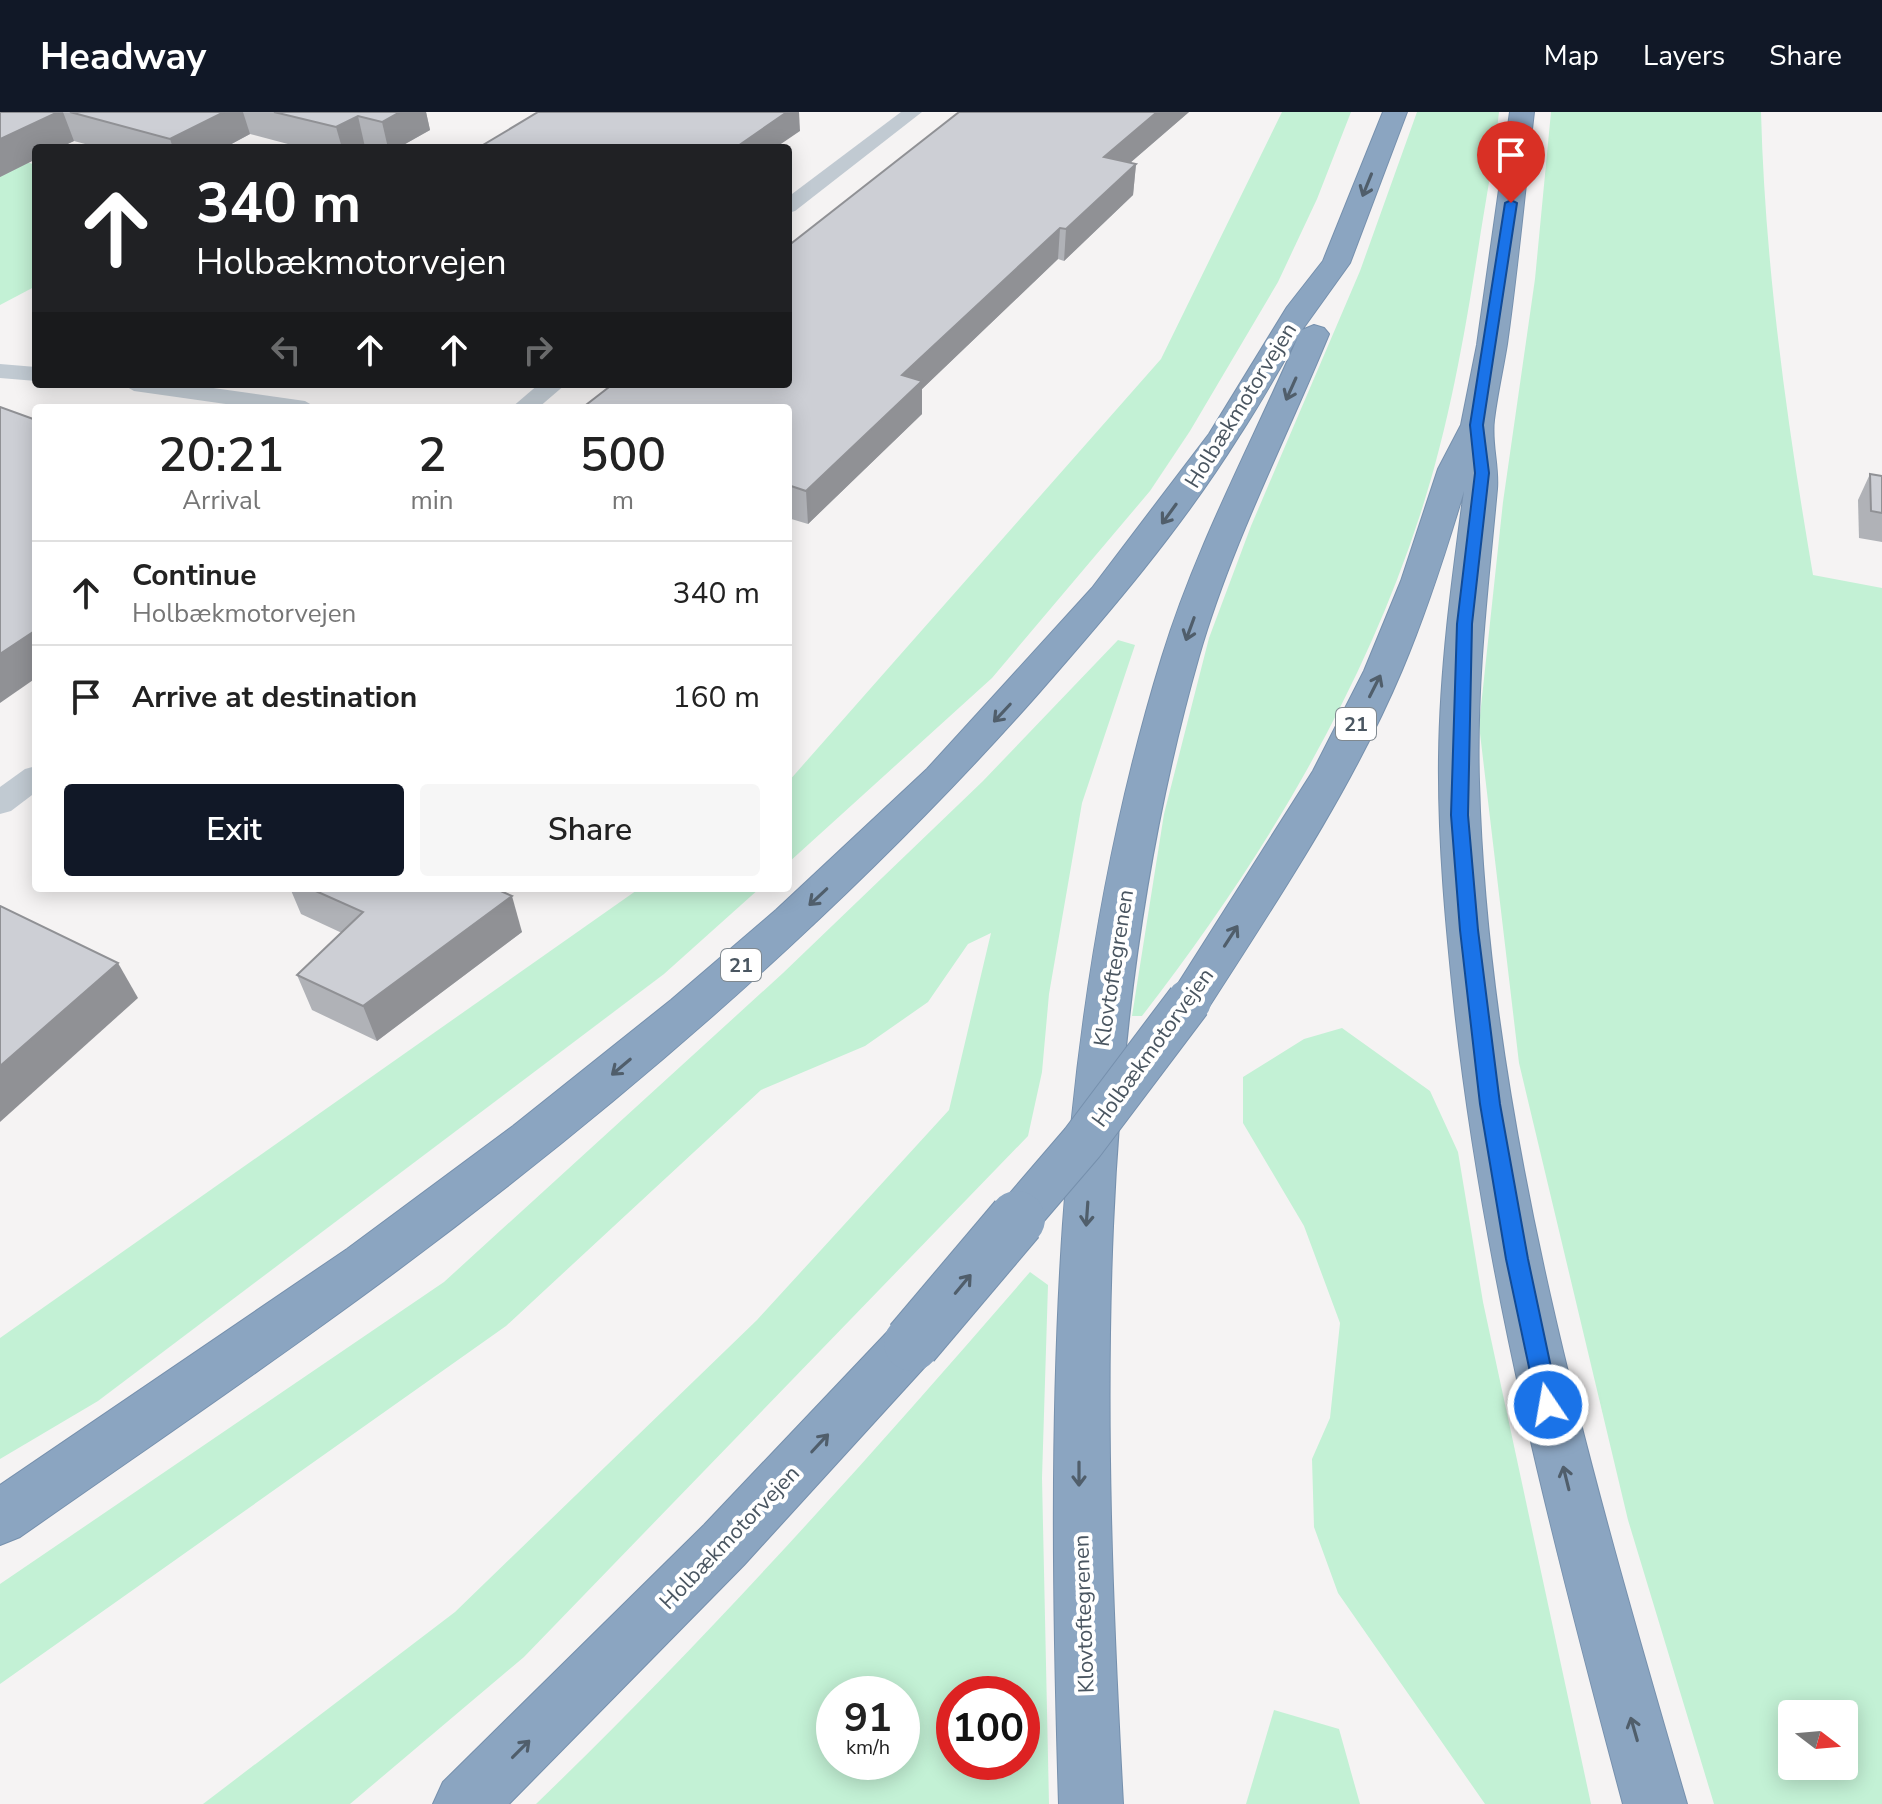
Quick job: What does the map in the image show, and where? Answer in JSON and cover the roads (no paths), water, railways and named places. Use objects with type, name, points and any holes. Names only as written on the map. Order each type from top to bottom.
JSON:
[{"type":"highway","name":"Holbækmotorvejen","points":[[0,1518],[275,1329],[430,1217],[614,1073],[832,884],[962,756],[1105,596],[1215,450],[1301,307],[1336,263],[1395,112]]},
{"type":"highway","name":"Holbækmotorvejen","points":[[465,1804],[724,1545],[912,1343],[1082,1143],[1189,1001],[1286,852],[1333,771],[1383,671],[1419,581],[1454,469],[1477,425],[1494,331],[1522,112]]},
{"type":"highway","name":"Klovtoftegrenen","points":[[1091,1804],[1079,1559],[1080,1375],[1084,1259],[1100,1053],[1114,951],[1137,826],[1181,655],[1228,528],[1324,309],[1336,263]]},
{"type":"highway","points":[[1477,425],[1482,473],[1464,624],[1459,771],[1466,901],[1481,1040],[1505,1196],[1548,1405],[1600,1612],[1655,1804]]},
{"type":"street","points":[[792,204],[913,112]]},
{"type":"street","points":[[0,371],[32,374]]},
{"type":"street","points":[[162,388],[276,404]]},
{"type":"street","points":[[528,404],[549,388]]},
{"type":"street","points":[[0,803],[32,779]]}]
